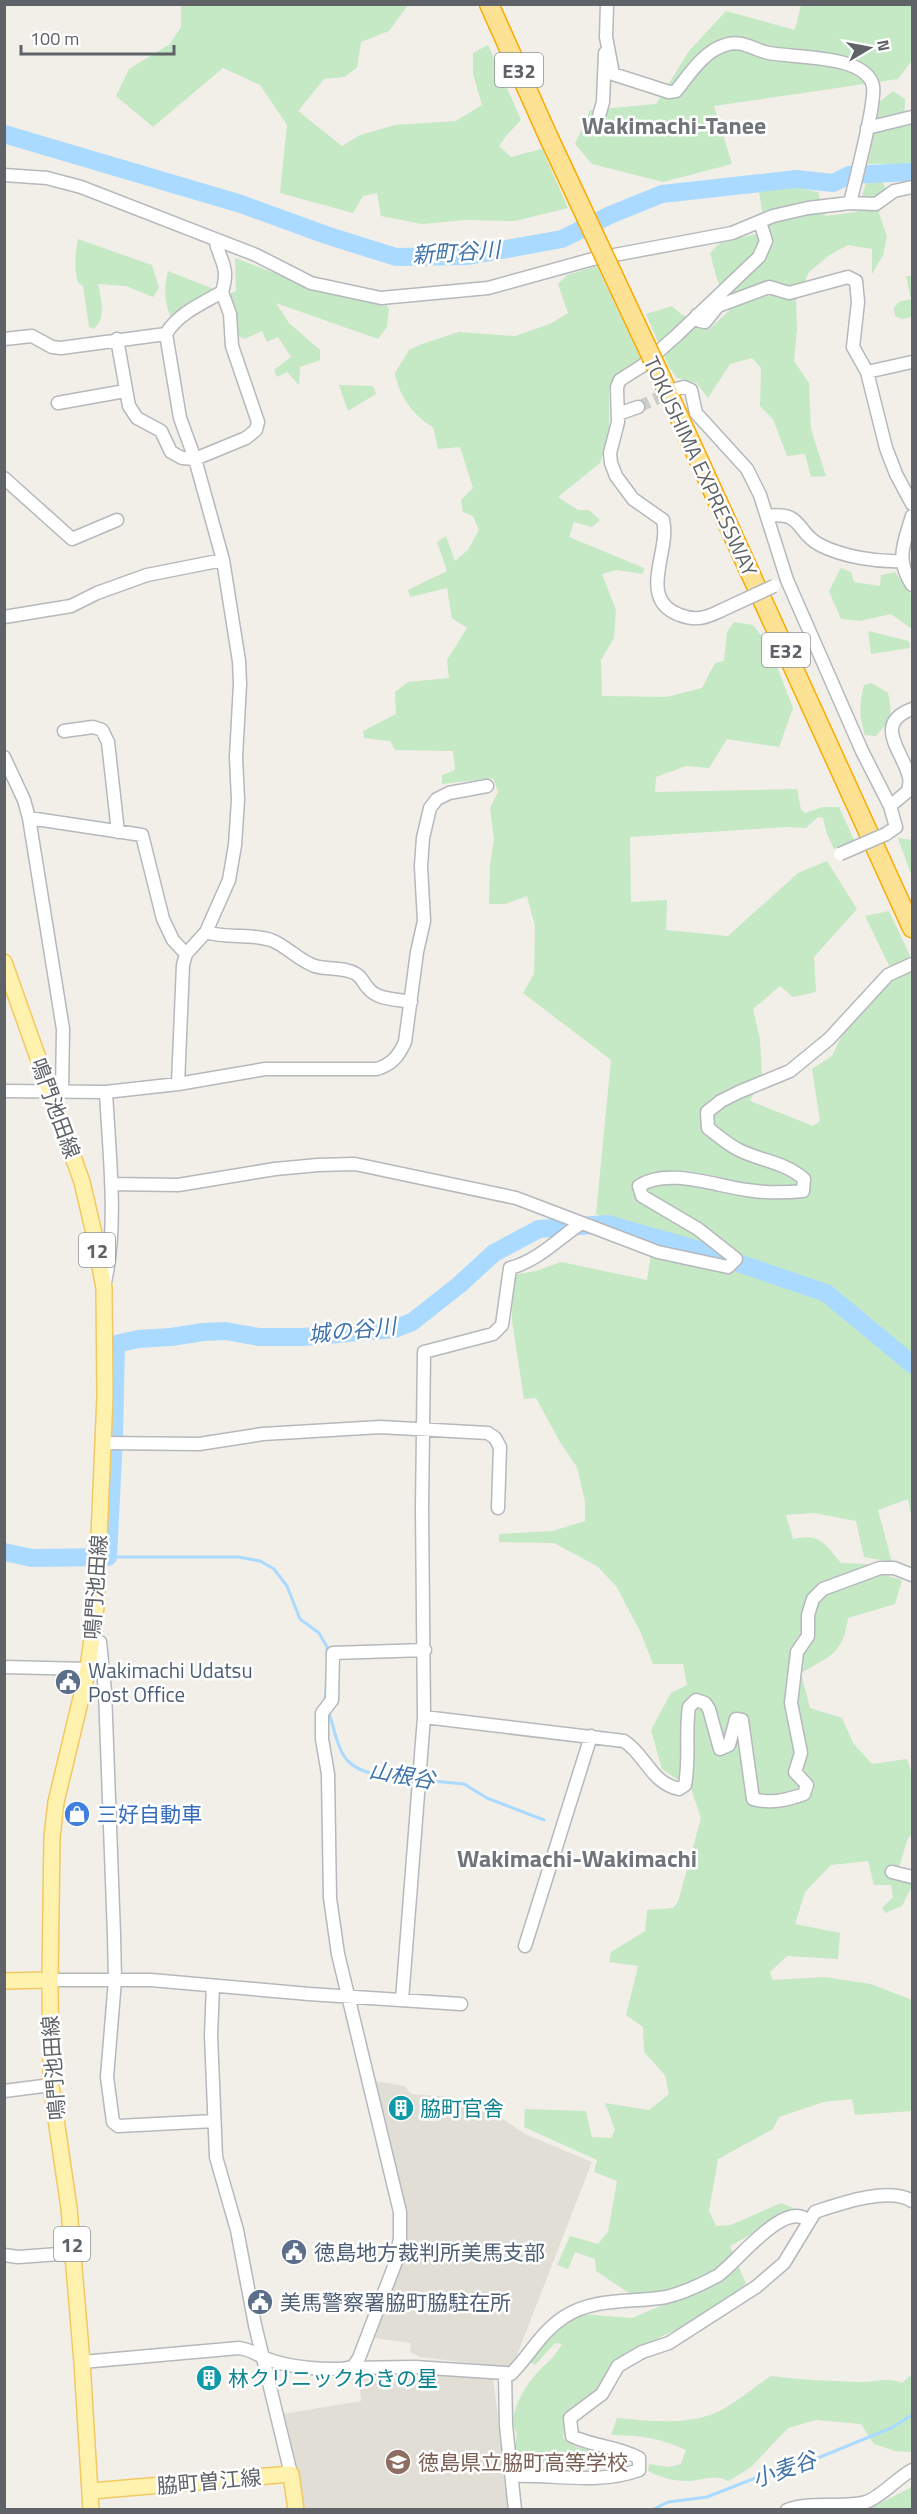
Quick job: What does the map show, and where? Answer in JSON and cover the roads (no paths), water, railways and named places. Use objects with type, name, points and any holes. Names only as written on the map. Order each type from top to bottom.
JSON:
[{"type":"highway","name":"TOKUSHIMA EXPRESSWAY","points":[[489,4],[912,928]]},
{"type":"main road","name":"鳴門池田線","points":[[4,962],[56,1093],[82,1182],[104,1288],[106,1354],[103,1443],[92,1642],[88,1669],[56,1802],[52,1837],[50,1980],[51,2085],[69,2208],[91,2510]]},
{"type":"main road","points":[[4,1981],[50,1980]]},
{"type":"main road","name":"脇町曽江線","points":[[91,2492],[291,2474],[296,2510]]},
{"type":"street","points":[[599,116],[603,102],[607,4]]},
{"type":"street","points":[[606,37],[613,74],[669,92],[676,91],[702,59],[724,45],[737,43],[771,53],[820,57],[861,70],[873,87],[867,128],[850,202]]},
{"type":"street","points":[[867,128],[912,117]]},
{"type":"street","points":[[4,175],[47,178],[81,187],[256,255],[311,283],[381,297],[488,288],[593,259],[732,233],[808,208],[850,202],[876,204],[894,191],[912,187]]},
{"type":"street","points":[[760,222],[766,241],[759,257],[642,366],[620,380],[616,397],[618,422],[610,453],[616,476],[633,499],[641,507],[657,514],[663,520],[665,529],[657,571],[657,587],[662,601],[672,612],[689,618],[706,618],[787,580]]},
{"type":"street","points":[[178,1084],[183,965],[186,954],[207,932],[229,880],[235,845],[238,800],[236,757],[239,661],[223,560],[195,459],[180,418],[166,334],[170,327],[189,312],[222,292],[227,278],[224,261],[215,238]]},
{"type":"street","points":[[697,315],[700,321],[705,321],[718,306],[769,286],[789,293],[848,277],[856,281],[858,302],[853,347],[867,372],[886,448],[896,474],[912,504]]},
{"type":"street","points":[[117,339],[129,406],[137,418],[161,431],[171,452],[182,458],[195,459],[246,438],[256,430],[258,422],[232,346],[230,314],[222,292]]},
{"type":"street","points":[[4,339],[32,336],[52,347],[61,348],[166,334]]},
{"type":"street","points":[[867,372],[912,362]]},
{"type":"street","points":[[676,389],[684,387],[690,390],[696,413],[747,469],[760,495],[787,580],[862,751],[890,806],[896,826],[886,834],[840,854]]},
{"type":"street","points":[[58,403],[125,391]]},
{"type":"street","points":[[618,414],[638,407]]},
{"type":"street","points":[[4,478],[72,539],[117,520]]},
{"type":"street","points":[[767,516],[781,514],[792,517],[818,544],[837,552],[884,562],[902,561]]},
{"type":"street","points":[[912,516],[901,553],[912,585]]},
{"type":"street","points":[[4,617],[70,606],[97,593],[147,575],[223,560]]},
{"type":"street","points":[[890,806],[908,791],[909,778],[892,740],[892,728],[900,714],[912,710]]},
{"type":"street","points":[[64,731],[93,727],[102,730],[108,742],[118,832]]},
{"type":"street","points":[[4,757],[24,800],[29,818],[63,1029],[56,1093]]},
{"type":"street","points":[[4,1091],[106,1092],[178,1084],[265,1070],[376,1068],[390,1064],[399,1054],[405,1042],[417,952],[424,921],[421,867],[423,838],[430,808],[437,799],[449,794],[487,786]]},
{"type":"street","points":[[29,818],[142,835],[163,919],[173,940],[186,954]]},
{"type":"street","points":[[207,932],[254,936],[273,941],[305,962],[317,967],[354,972],[360,975],[367,988],[376,996],[411,1002]]},
{"type":"street","points":[[111,1184],[178,1185],[275,1169],[355,1164],[516,1198],[658,1252],[728,1267],[736,1259],[698,1229],[642,1196],[639,1186],[645,1182],[678,1178],[748,1190],[786,1193],[803,1191],[804,1179],[793,1169],[740,1151],[725,1142],[708,1128],[707,1112],[721,1101],[739,1092],[790,1071],[829,1040],[888,975],[912,964]]},
{"type":"street","points":[[104,1288],[110,1244],[111,1184],[106,1092]]},
{"type":"street","points":[[402,2000],[424,1716],[424,1352],[493,1334],[502,1325],[510,1268],[541,1255],[580,1224]]},
{"type":"street","points":[[103,1443],[199,1444],[263,1434],[380,1427],[488,1433],[495,1438],[500,1448],[498,1508]]},
{"type":"street","points":[[424,1716],[624,1741],[635,1748],[657,1780],[679,1789],[685,1785],[687,1775],[685,1728],[689,1707],[696,1700],[705,1703],[709,1709],[720,1749],[729,1745],[736,1719],[742,1720],[753,1799],[774,1802],[804,1794],[807,1785],[795,1772],[801,1753],[791,1703],[797,1652],[808,1636],[808,1615],[813,1599],[824,1589],[880,1568],[894,1568],[912,1575]]},
{"type":"street","points":[[92,1642],[100,1642],[105,1691],[115,1980],[107,2077],[113,2122],[118,2126],[214,2121]]},
{"type":"street","points":[[346,2368],[353,2367],[359,2358],[395,2264],[400,2221],[391,2172],[338,1954],[327,1870],[328,1773],[322,1738],[322,1713],[332,1700],[333,1653],[425,1650]]},
{"type":"street","points":[[4,1667],[88,1669]]},
{"type":"street","points":[[525,1946],[591,1736]]},
{"type":"street","points":[[892,1872],[912,1877]]},
{"type":"street","points":[[50,1980],[151,1980],[461,2004]]},
{"type":"street","points":[[213,1986],[211,2035],[216,2157],[237,2230],[263,2358],[291,2474]]},
{"type":"street","points":[[4,2091],[51,2085]]},
{"type":"street","points":[[512,2476],[601,2479],[620,2477],[639,2470],[639,2458],[625,2450],[585,2443],[572,2436],[570,2418],[602,2394],[618,2366],[642,2352],[669,2343],[756,2287],[784,2263],[815,2212],[863,2198],[905,2196],[912,2201]]},
{"type":"street","points":[[82,2362],[239,2348],[253,2350],[263,2358],[281,2363],[346,2368],[415,2367],[511,2374],[525,2360],[542,2333],[564,2316],[583,2307],[678,2294],[717,2276],[758,2237],[787,2218],[800,2217],[809,2222]]},
{"type":"street","points":[[4,2255],[18,2257],[73,2253]]},
{"type":"street","points":[[505,2373],[506,2425],[515,2510]]},
{"type":"street","points":[[787,2510],[800,2505],[846,2506],[870,2501],[912,2470]]},
{"type":"waterway","name":"新町谷川","points":[[4,134],[241,204],[326,235],[396,257],[468,256],[562,239],[610,215],[662,194],[796,179],[833,183],[849,175],[912,172]]},
{"type":"waterway","name":"城の谷川","points":[[4,1552],[32,1558],[108,1557],[116,1344],[138,1339],[203,1332],[225,1331],[259,1337],[303,1337],[394,1329],[412,1322],[459,1285],[494,1253],[539,1229],[607,1224],[709,1253],[826,1293],[912,1364]]},
{"type":"waterway","name":"山根谷","points":[[108,1557],[238,1557],[260,1561],[274,1569],[287,1586],[300,1619],[319,1633],[327,1647],[327,1654]]},
{"type":"waterway","name":"山根谷","points":[[325,1701],[327,1681]]},
{"type":"waterway","name":"山根谷","points":[[328,1710],[339,1746],[350,1763],[373,1774],[415,1779]]},
{"type":"waterway","name":"山根谷","points":[[422,1780],[464,1784],[487,1798],[544,1820]]},
{"type":"waterway","name":"小麦谷","points":[[652,2510],[668,2502],[707,2497],[773,2471],[796,2467],[891,2428],[912,2415]]},
{"type":"tunnel","points":[[638,407],[675,390]]},
{"type":"place","name":"Wakimachi Udatsu Post Office","points":[[68,1682]]},
{"type":"place","name":"三好自動車","points":[[77,1814]]},
{"type":"place","name":"脇町官舎","points":[[401,2108]]},
{"type":"place","name":"徳島地方裁判所美馬支部","points":[[294,2252]]},
{"type":"place","name":"美馬警察署脇町脇駐在所","points":[[260,2302]]},
{"type":"place","name":"林クリニックわきの星","points":[[209,2378]]},
{"type":"place","name":"徳島県立脇町高等学校","points":[[398,2462]]},
{"type":"district","name":"Wakimachi-Tanee","points":[[674,125]]},
{"type":"district","name":"Wakimachi-Wakimachi","points":[[577,1858]]}]
